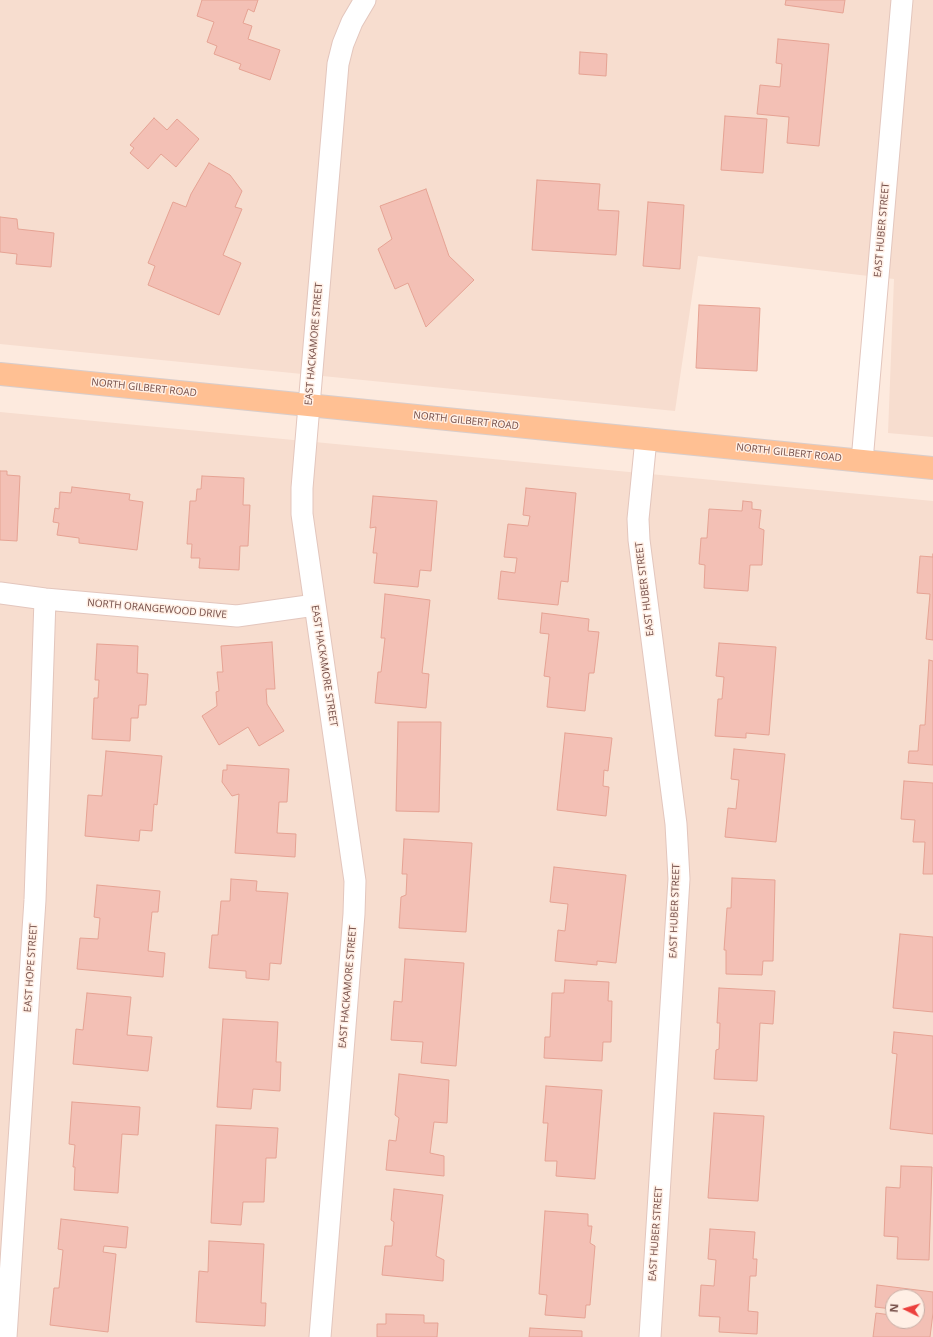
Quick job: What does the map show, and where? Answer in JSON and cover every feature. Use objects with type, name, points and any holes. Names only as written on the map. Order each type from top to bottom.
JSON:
[{"type":"main road","name":"NORTH GILBERT ROAD","points":[[0,374],[933,468]]},
{"type":"street","name":"EAST HACKAMORE STREET","points":[[320,1337],[355,881],[302,507],[303,467],[338,64],[343,44],[352,22],[365,0]]},
{"type":"street","name":"EAST HUBER STREET","points":[[862,461],[902,0]]},
{"type":"street","name":"EAST HUBER STREET","points":[[646,439],[639,506],[639,540],[676,824],[679,879],[650,1337]]},
{"type":"street","name":"NORTH ORANGEWOOD DRIVE","points":[[0,593],[45,599],[238,616],[315,605]]},
{"type":"street","name":"EAST HOPE STREET","points":[[6,1337],[35,900],[45,599]]},
{"type":"shaded area","points":[[0,0],[933,0],[933,437],[888,433],[894,279],[698,256],[675,411],[0,344]]},
{"type":"shaded area","points":[[0,412],[933,501],[933,1337],[0,1337]]},
{"type":"building","points":[[202,0],[258,0],[254,12],[248,9],[243,23],[252,26],[248,39],[280,50],[270,80],[239,69],[241,64],[214,54],[217,46],[207,42],[214,22],[197,16]]},
{"type":"building","points":[[786,0],[845,0],[843,13],[785,5]]},
{"type":"building","points":[[778,39],[829,44],[819,146],[787,143],[789,117],[757,114],[760,85],[780,87],[782,64],[776,63]]},
{"type":"building","points":[[580,52],[607,54],[606,76],[579,74]]},
{"type":"building","points":[[725,116],[767,119],[763,173],[721,170]]},
{"type":"building","points":[[154,118],[167,130],[177,119],[199,139],[176,167],[161,154],[148,169],[130,153],[134,148],[130,145]]},
{"type":"building","points":[[209,163],[230,175],[242,191],[235,207],[242,209],[223,255],[241,263],[219,315],[148,285],[155,266],[148,263],[173,202],[186,207],[191,194]]},
{"type":"building","points":[[537,180],[600,184],[598,210],[619,211],[616,255],[532,250]]},
{"type":"building","points":[[426,189],[449,256],[474,280],[426,327],[408,283],[395,289],[378,249],[392,239],[380,206]]},
{"type":"building","points":[[648,202],[684,205],[680,269],[643,266]]},
{"type":"building","points":[[0,217],[17,219],[18,229],[54,233],[51,267],[16,264],[17,254],[0,252]]},
{"type":"building","points":[[699,305],[760,308],[757,371],[696,368]]},
{"type":"building","points":[[0,471],[7,471],[7,475],[20,476],[17,541],[0,540]]},
{"type":"building","points":[[202,476],[244,478],[243,505],[250,505],[248,546],[240,546],[239,570],[199,568],[200,558],[191,558],[192,544],[187,544],[190,501],[196,501],[197,489],[201,489]]},
{"type":"building","points":[[72,487],[130,494],[129,500],[143,502],[137,550],[79,543],[79,538],[57,535],[59,523],[53,522],[55,508],[59,509],[60,492],[71,493]]},
{"type":"building","points":[[526,488],[576,493],[568,582],[561,581],[558,605],[498,599],[501,571],[515,573],[517,558],[504,557],[508,524],[528,526],[530,516],[523,515]]},
{"type":"building","points":[[373,496],[437,501],[431,571],[420,570],[418,587],[374,583],[377,553],[373,553],[376,527],[370,528]]},
{"type":"building","points":[[743,501],[752,502],[752,509],[761,510],[759,528],[764,530],[762,565],[750,565],[748,591],[704,588],[705,565],[699,564],[701,538],[707,538],[709,509],[742,511]]},
{"type":"building","points":[[920,556],[933,557],[933,640],[926,639],[930,594],[917,593]]},
{"type":"building","points":[[385,594],[430,600],[422,673],[429,674],[426,708],[375,703],[378,672],[381,672],[385,638],[381,638]]},
{"type":"building","points":[[542,613],[589,619],[588,631],[599,632],[594,673],[589,673],[585,711],[547,707],[550,677],[544,676],[549,634],[540,633]]},
{"type":"building","points":[[272,642],[275,689],[266,689],[267,704],[284,731],[259,746],[248,727],[219,745],[202,716],[217,706],[216,692],[219,691],[217,672],[223,672],[221,646]]},
{"type":"building","points":[[719,643],[776,647],[769,735],[746,733],[746,738],[715,736],[718,699],[722,699],[724,677],[716,676]]},
{"type":"building","points":[[97,644],[138,646],[137,673],[148,674],[146,705],[139,705],[138,718],[131,718],[130,741],[92,739],[94,698],[98,698],[99,680],[95,680]]},
{"type":"building","points":[[929,660],[933,661],[933,765],[908,763],[909,751],[918,751],[920,725],[925,725]]},
{"type":"building","points":[[398,722],[441,722],[439,812],[396,811]]},
{"type":"building","points":[[565,733],[612,738],[608,771],[604,770],[603,786],[609,787],[606,816],[557,810]]},
{"type":"building","points":[[734,749],[785,754],[776,842],[725,837],[728,808],[736,809],[739,780],[731,779]]},
{"type":"building","points":[[106,751],[162,756],[157,805],[154,804],[152,831],[140,830],[139,841],[85,836],[88,795],[102,796]]},
{"type":"building","points":[[227,765],[289,769],[287,802],[279,802],[277,833],[296,834],[295,857],[235,853],[239,794],[232,796],[222,782],[223,770],[227,770]]},
{"type":"building","points":[[904,781],[933,783],[933,874],[923,874],[925,842],[913,842],[915,820],[901,819]]},
{"type":"building","points":[[404,839],[472,843],[466,932],[399,928],[401,897],[406,895],[407,874],[402,874]]},
{"type":"building","points":[[554,867],[626,875],[616,963],[597,961],[597,965],[555,961],[558,930],[565,931],[568,904],[550,902]]},
{"type":"building","points":[[732,878],[775,880],[773,961],[763,961],[762,975],[726,974],[726,950],[724,950],[727,908],[731,908]]},
{"type":"building","points":[[231,879],[257,881],[256,891],[288,893],[281,964],[270,963],[269,980],[246,978],[246,971],[209,968],[212,935],[218,935],[221,901],[230,901]]},
{"type":"building","points":[[97,885],[160,891],[158,912],[152,912],[148,951],[165,953],[163,977],[77,969],[80,938],[98,939],[100,918],[94,917]]},
{"type":"building","points":[[900,934],[933,937],[933,1012],[893,1008]]},
{"type":"building","points":[[405,959],[464,963],[456,1066],[421,1063],[423,1042],[391,1040],[394,1001],[402,1002]]},
{"type":"building","points":[[565,980],[609,982],[608,1001],[612,1001],[611,1042],[603,1042],[602,1061],[544,1058],[545,1037],[550,1037],[552,993],[564,993]]},
{"type":"building","points":[[719,988],[775,991],[773,1024],[760,1023],[757,1081],[714,1079],[716,1050],[719,1049],[720,1023],[717,1023]]},
{"type":"building","points":[[87,993],[131,997],[127,1035],[152,1037],[148,1071],[73,1064],[76,1029],[83,1030]]},
{"type":"building","points":[[223,1019],[278,1022],[276,1062],[281,1062],[280,1091],[253,1089],[251,1109],[217,1107]]},
{"type":"building","points":[[894,1032],[933,1036],[933,1134],[890,1129],[897,1054],[892,1053]]},
{"type":"building","points":[[399,1074],[449,1080],[447,1123],[434,1122],[430,1153],[444,1156],[444,1176],[386,1170],[389,1140],[396,1141],[399,1118],[395,1115]]},
{"type":"building","points":[[546,1086],[602,1090],[595,1179],[556,1176],[557,1161],[545,1161],[548,1123],[543,1123]]},
{"type":"building","points":[[72,1102],[140,1107],[138,1135],[122,1134],[118,1193],[74,1190],[75,1167],[73,1167],[75,1145],[69,1144]]},
{"type":"building","points":[[714,1113],[764,1116],[758,1201],[708,1198]]},
{"type":"building","points":[[216,1125],[278,1128],[276,1158],[266,1158],[264,1202],[243,1202],[241,1225],[211,1223]]},
{"type":"building","points":[[901,1166],[932,1167],[929,1260],[897,1259],[898,1237],[884,1236],[886,1187],[900,1188]]},
{"type":"building","points":[[394,1189],[443,1195],[436,1256],[444,1260],[443,1281],[382,1275],[385,1246],[392,1246],[394,1222],[391,1220]]},
{"type":"building","points":[[545,1211],[588,1214],[588,1226],[592,1226],[590,1243],[595,1246],[590,1305],[586,1305],[585,1318],[545,1315],[547,1295],[539,1294]]},
{"type":"building","points":[[61,1219],[128,1227],[126,1248],[104,1246],[103,1252],[116,1254],[108,1332],[50,1325],[54,1288],[59,1288],[63,1250],[58,1249]]},
{"type":"building","points":[[710,1229],[755,1232],[753,1259],[757,1259],[756,1276],[750,1276],[748,1311],[758,1312],[757,1334],[719,1332],[720,1317],[699,1316],[701,1285],[714,1286],[716,1260],[708,1259]]},
{"type":"building","points":[[209,1241],[264,1244],[261,1303],[266,1303],[265,1326],[196,1322],[199,1271],[208,1272]]},
{"type":"building","points":[[877,1285],[909,1289],[885,1289],[885,1308],[875,1307]]},
{"type":"building","points":[[925,1291],[933,1292],[933,1313],[930,1337],[873,1337],[876,1313],[885,1314],[885,1329],[925,1329]]},
{"type":"building","points":[[386,1314],[424,1315],[424,1323],[438,1323],[437,1337],[377,1337],[377,1324],[386,1324]]},
{"type":"building","points":[[530,1328],[582,1331],[582,1337],[529,1337]]}]
